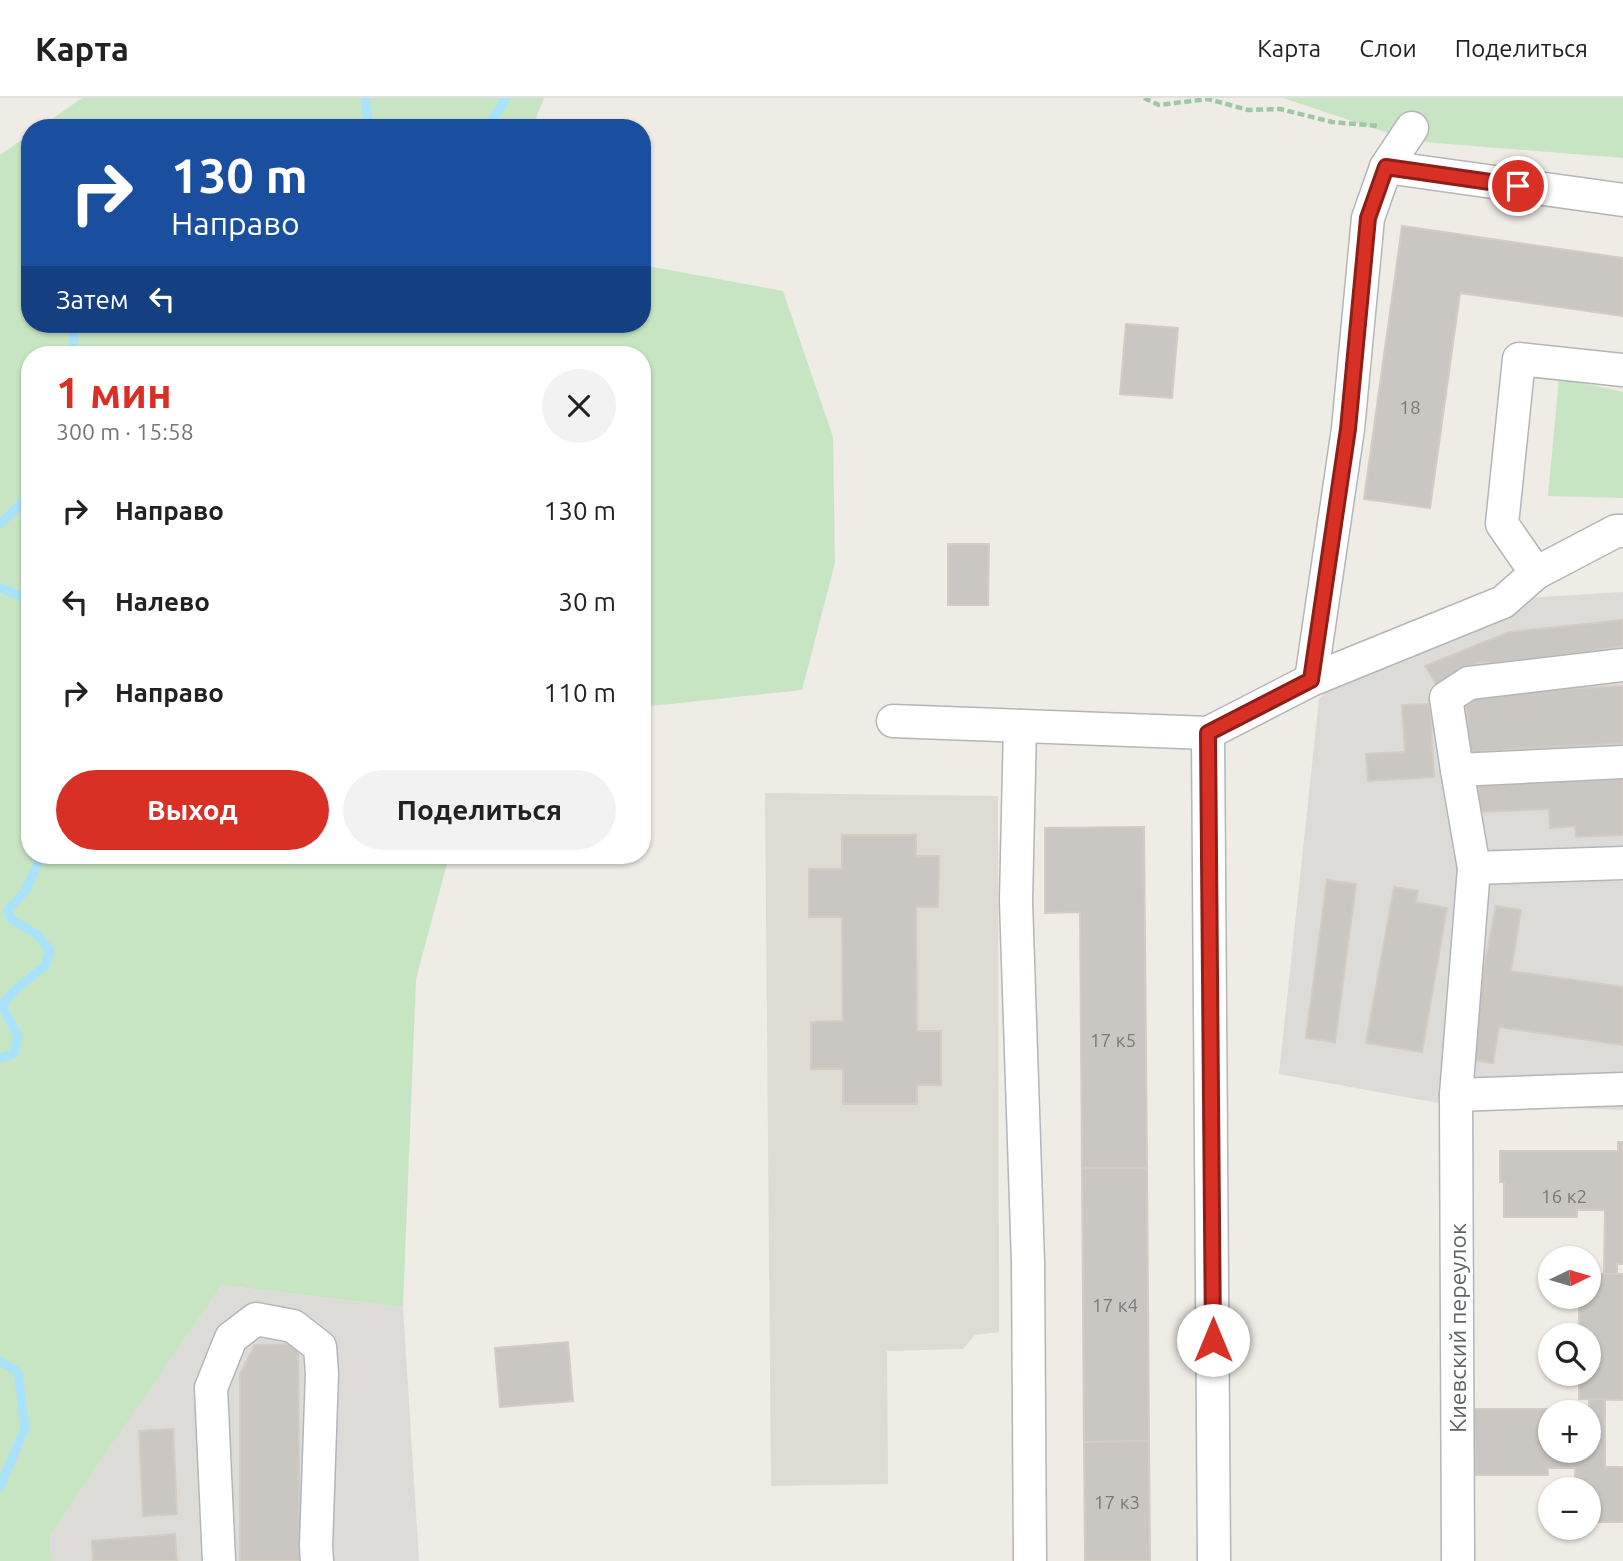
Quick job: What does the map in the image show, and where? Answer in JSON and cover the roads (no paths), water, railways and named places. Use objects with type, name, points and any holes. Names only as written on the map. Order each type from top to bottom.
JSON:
[{"type":"street","points":[[1311,680],[1348,429],[1368,218],[1386,167],[1412,128]]},
{"type":"street","points":[[1386,167],[1623,200]]},
{"type":"street","points":[[1536,573],[1502,524],[1519,359],[1623,370]]},
{"type":"street","points":[[893,721],[1208,733],[1311,680],[1503,602],[1536,573],[1616,531],[1623,531]]},
{"type":"street","name":"Киевский переулок","points":[[1458,1561],[1456,1095],[1474,868],[1446,698],[1469,683],[1623,665]]},
{"type":"street","points":[[1020,726],[1016,901],[1028,1262],[1030,1561]]},
{"type":"street","points":[[1208,733],[1214,1561]]},
{"type":"street","points":[[1457,770],[1623,762]]},
{"type":"street","points":[[1474,868],[1623,863]]},
{"type":"street","points":[[1456,1095],[1623,1089]]},
{"type":"street","points":[[219,1561],[211,1388],[231,1338],[256,1320],[293,1326],[320,1347],[322,1373],[317,1561]]},
{"type":"waterway","points":[[365,98],[368,119]]},
{"type":"waterway","points":[[493,119],[506,98]]},
{"type":"waterway","points":[[73,346],[74,333]]},
{"type":"waterway","points":[[0,524],[21,504]]},
{"type":"waterway","points":[[0,588],[21,596]]},
{"type":"waterway","points":[[0,1058],[14,1054],[18,1036],[2,1005],[16,989],[45,966],[50,951],[38,935],[11,919],[8,910],[26,890],[37,864]]},
{"type":"waterway","points":[[0,1361],[18,1372],[25,1428],[0,1487]]}]
